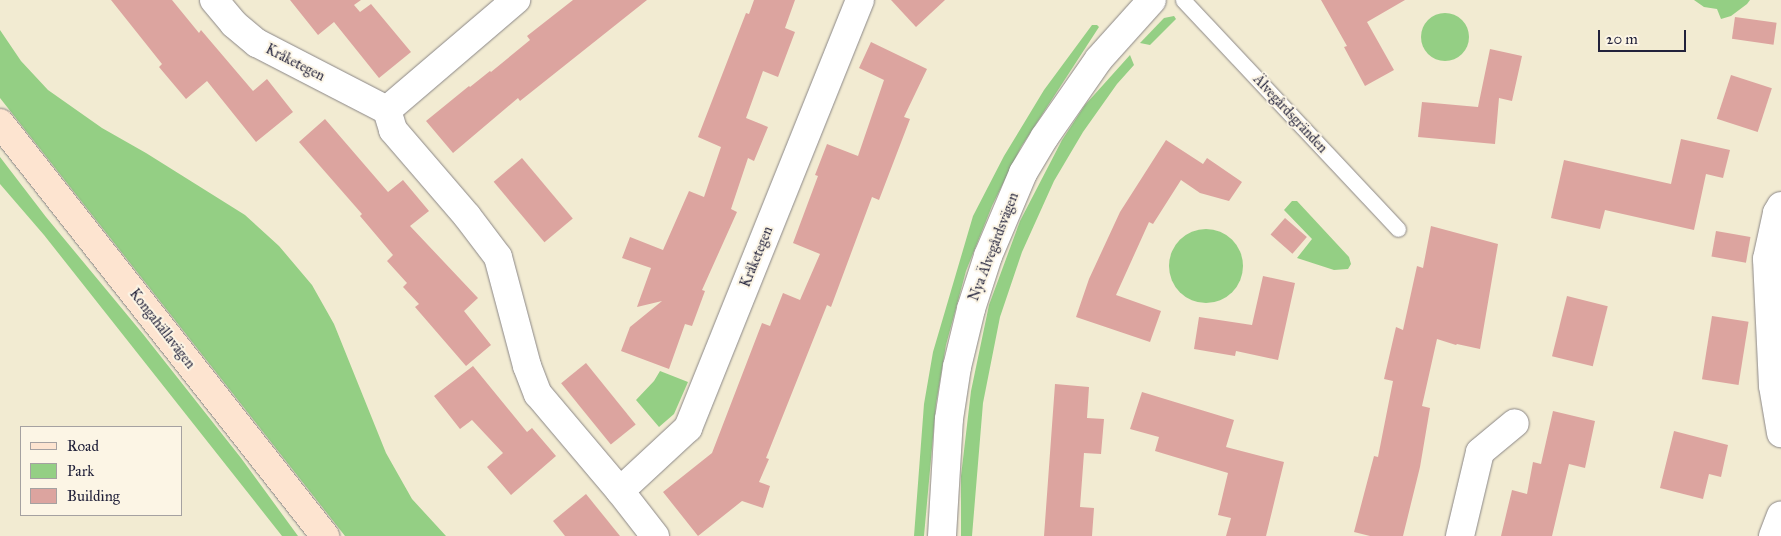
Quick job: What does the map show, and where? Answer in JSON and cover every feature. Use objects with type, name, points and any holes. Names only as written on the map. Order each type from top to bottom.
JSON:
[{"type":"street","name":"Kråketegen","points":[[214,0],[234,24],[257,43],[387,110]]},
{"type":"street","points":[[516,0],[387,110],[393,130],[476,228],[498,257],[526,366],[538,394],[620,491],[655,536]]},
{"type":"street","name":"Kråketegen","points":[[620,491],[688,428],[860,0]]},
{"type":"street","name":"Nya Älvegårdsvägen","points":[[942,536],[949,420],[957,367],[971,309],[988,256],[1023,173],[1044,138],[1099,59],[1152,0]]},
{"type":"street","name":"Kongahällavägen","points":[[0,123],[325,536]]},
{"type":"street","points":[[1781,206],[1777,214],[1767,259],[1773,386],[1781,433]]},
{"type":"street","points":[[1460,536],[1480,452],[1515,423]]},
{"type":"street","points":[[1773,536],[1781,515]]},
{"type":"lane","name":"Älvegårdsgränden","points":[[1183,0],[1398,229]]},
{"type":"green space","points":[[1694,0],[1750,0],[1731,16],[1721,19],[1717,9],[1704,7]]},
{"type":"green space","points":[[1445,13],[1454,15],[1462,20],[1467,28],[1469,37],[1467,46],[1462,54],[1454,59],[1445,61],[1436,59],[1428,54],[1423,46],[1421,37],[1423,28],[1428,20],[1436,15]]},
{"type":"green space","points":[[1174,16],[1176,19],[1150,45],[1140,43],[1164,18]]},
{"type":"green space","points":[[1092,25],[1099,27],[1021,147],[992,206],[966,271],[946,345],[936,404],[924,536],[914,536],[924,404],[933,352],[973,216],[1004,156],[1044,90]]},
{"type":"green space","points":[[0,30],[21,61],[48,90],[102,128],[146,153],[245,215],[279,246],[312,285],[334,324],[386,453],[412,499],[446,536],[345,536],[0,98]]},
{"type":"green space","points":[[1130,55],[1134,65],[1117,84],[1083,132],[1054,181],[1022,252],[1000,317],[983,403],[972,536],[961,536],[961,476],[971,391],[989,305],[1020,221],[1062,140],[1085,105]]},
{"type":"green space","points":[[0,157],[46,217],[143,334],[241,458],[298,536],[282,536],[44,235],[0,184]]},
{"type":"green space","points":[[1292,201],[1297,201],[1349,257],[1351,264],[1348,269],[1334,270],[1297,258],[1312,239],[1284,210]]},
{"type":"green space","points":[[1199,229],[1213,229],[1227,235],[1237,245],[1243,259],[1243,273],[1237,287],[1227,297],[1213,303],[1199,303],[1185,297],[1175,287],[1169,273],[1169,259],[1175,245],[1185,235]]},
{"type":"green space","points":[[660,371],[688,382],[674,414],[659,427],[636,400],[654,381]]},
{"type":"building","points":[[111,0],[172,0],[199,33],[201,30],[253,91],[267,79],[293,112],[256,142],[207,81],[186,99],[159,67],[162,64]]},
{"type":"building","points":[[290,0],[361,0],[354,5],[360,12],[371,4],[411,52],[379,78],[334,22],[318,35]]},
{"type":"building","points":[[573,0],[647,0],[520,101],[518,98],[453,153],[426,121],[530,40],[527,36]]},
{"type":"building","points":[[754,0],[795,0],[785,28],[795,32],[778,77],[763,71],[746,118],[768,127],[754,161],[748,158],[731,209],[737,212],[702,290],[705,291],[692,326],[685,324],[669,369],[621,351],[630,327],[662,301],[637,307],[651,268],[622,258],[630,237],[663,250],[689,191],[704,197],[721,147],[698,137],[746,13],[749,14]]},
{"type":"building","points":[[891,0],[945,0],[916,27]]},
{"type":"building","points":[[1321,0],[1405,0],[1367,22],[1394,70],[1365,86],[1344,47],[1347,46]]},
{"type":"building","points":[[1735,17],[1777,23],[1774,45],[1732,39]]},
{"type":"building","points":[[871,42],[927,69],[904,117],[910,119],[879,200],[872,197],[831,307],[827,305],[766,458],[769,459],[759,482],[770,486],[763,508],[742,501],[698,536],[663,492],[712,453],[762,323],[770,326],[783,293],[800,300],[820,254],[793,243],[818,176],[815,175],[827,144],[858,156],[884,80],[859,68]]},
{"type":"building","points":[[1490,49],[1522,56],[1512,101],[1499,98],[1495,144],[1418,137],[1422,102],[1478,107]]},
{"type":"building","points":[[1731,75],[1772,88],[1758,132],[1717,119]]},
{"type":"building","points":[[325,119],[388,192],[403,180],[429,211],[410,226],[478,298],[464,311],[491,345],[466,366],[415,307],[419,304],[403,287],[407,283],[387,261],[393,255],[360,216],[362,214],[299,142]]},
{"type":"building","points":[[1681,139],[1730,150],[1723,178],[1706,174],[1694,230],[1605,210],[1600,229],[1551,218],[1564,160],[1671,184]]},
{"type":"building","points":[[1166,140],[1203,164],[1207,158],[1242,182],[1229,201],[1200,193],[1181,180],[1153,224],[1149,222],[1116,295],[1161,311],[1150,342],[1076,317],[1089,279],[1120,212]]},
{"type":"building","points":[[522,158],[573,219],[544,242],[494,182]]},
{"type":"building","points":[[1285,218],[1307,237],[1292,254],[1271,235]]},
{"type":"building","points":[[1431,226],[1498,244],[1480,349],[1456,345],[1437,339],[1422,406],[1430,408],[1420,467],[1403,536],[1370,536],[1354,532],[1374,456],[1378,457],[1393,381],[1384,379],[1396,327],[1403,330],[1417,266],[1423,268]]},
{"type":"building","points":[[1716,231],[1750,237],[1746,263],[1711,257]]},
{"type":"building","points":[[1263,276],[1295,283],[1278,360],[1236,351],[1235,356],[1194,349],[1199,317],[1252,325]]},
{"type":"building","points":[[1567,296],[1608,306],[1593,366],[1552,356]]},
{"type":"building","points":[[1712,316],[1749,322],[1739,385],[1702,379]]},
{"type":"building","points":[[586,363],[636,424],[611,445],[561,383]]},
{"type":"building","points":[[473,366],[527,432],[532,428],[556,456],[511,495],[487,467],[503,453],[472,420],[460,429],[434,396]]},
{"type":"building","points":[[1055,384],[1089,387],[1087,418],[1104,419],[1101,454],[1084,453],[1080,507],[1094,508],[1092,536],[1044,536]]},
{"type":"building","points":[[1142,392],[1234,420],[1226,447],[1284,462],[1266,536],[1226,536],[1231,518],[1218,515],[1228,473],[1155,451],[1159,437],[1130,429]]},
{"type":"building","points":[[1553,411],[1595,421],[1585,468],[1569,464],[1552,536],[1501,536],[1512,490],[1527,494],[1533,462],[1541,464]]},
{"type":"building","points":[[1674,431],[1728,445],[1721,477],[1709,474],[1703,499],[1660,488]]},
{"type":"building","points":[[586,494],[620,536],[565,536],[553,521]]}]
